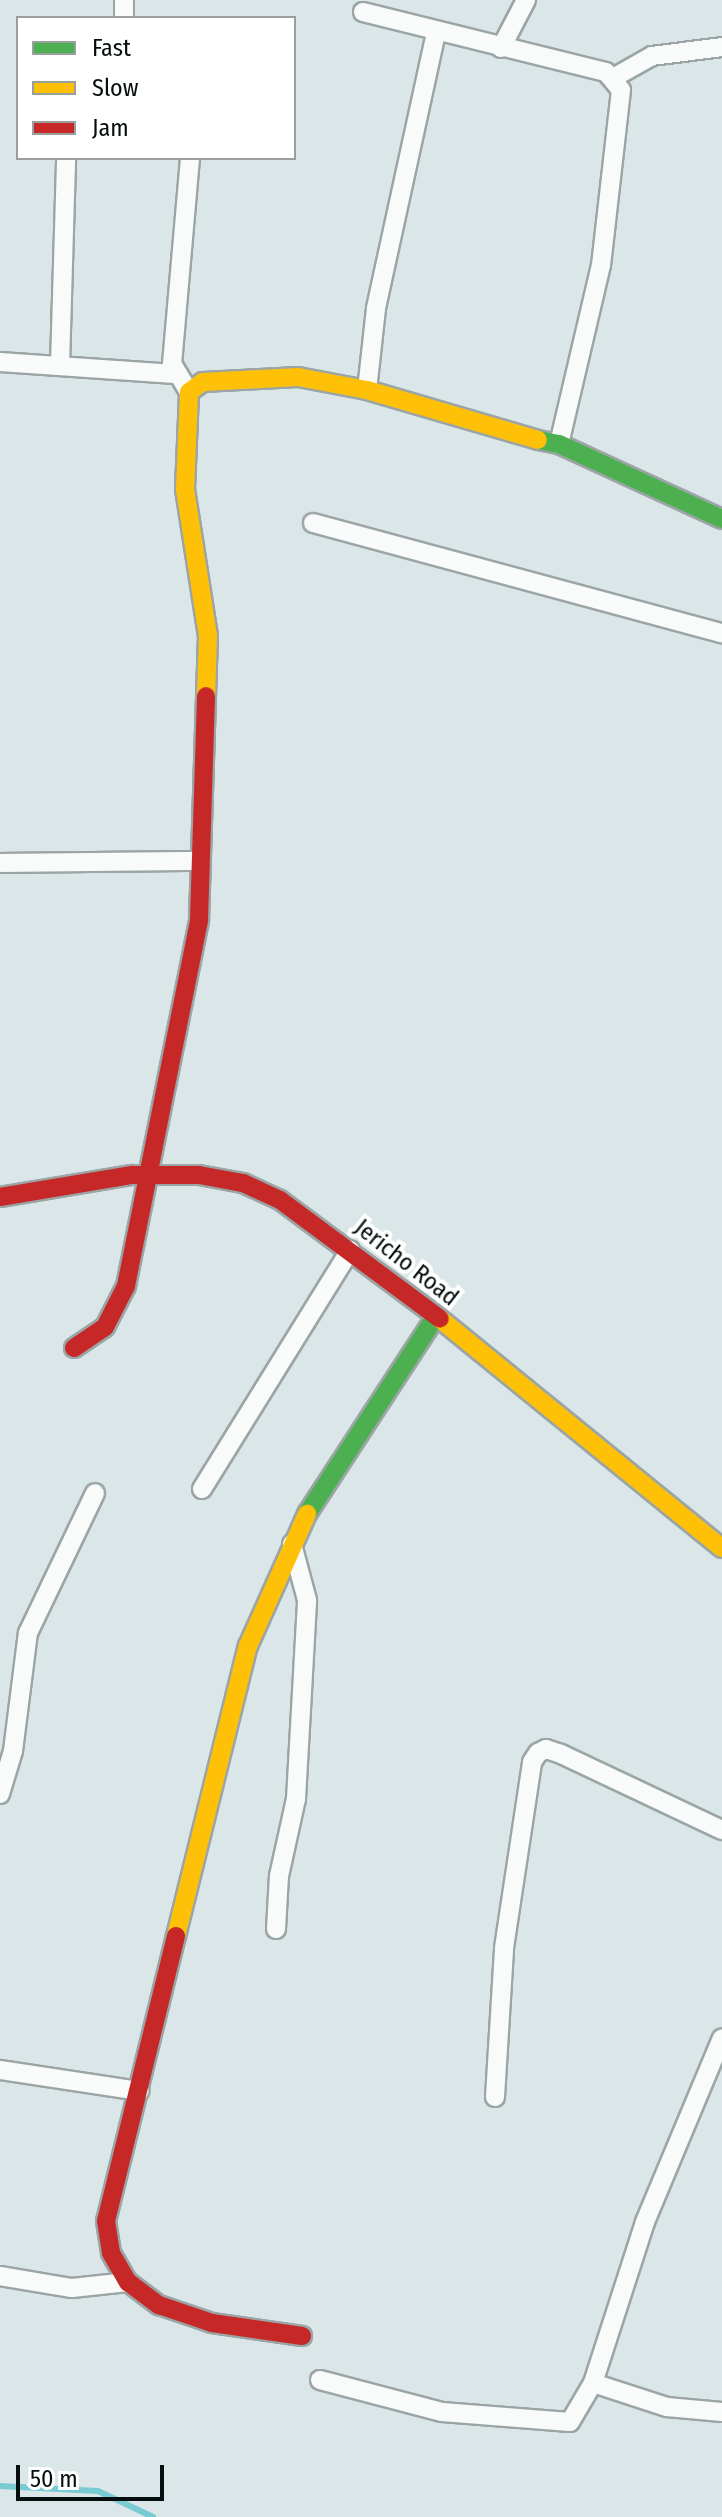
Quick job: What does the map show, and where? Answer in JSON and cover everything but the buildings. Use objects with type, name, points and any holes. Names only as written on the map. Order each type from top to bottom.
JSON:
[{"type":"street","points":[[501,48],[526,0]]},
{"type":"street","points":[[363,12],[613,78],[621,90],[601,265],[559,444]]},
{"type":"street","points":[[367,390],[376,308],[436,33]]},
{"type":"street","points":[[613,78],[652,56],[722,47]]},
{"type":"street","points":[[60,365],[66,160]]},
{"type":"street","points":[[74,1348],[105,1327],[126,1286],[199,920],[208,636],[185,489],[189,392],[175,374],[172,364],[190,160]]},
{"type":"street","points":[[0,362],[175,374]]},
{"type":"street","points":[[189,392],[203,382],[298,377],[367,390],[502,433],[559,444],[722,519]]},
{"type":"street","points":[[313,523],[722,633]]},
{"type":"street","points":[[0,863],[201,861]]},
{"type":"street","name":"Jericho Road","points":[[0,1197],[148,1175],[199,1175],[243,1183],[280,1200],[436,1316],[722,1548]]},
{"type":"street","points":[[202,1489],[350,1250]]},
{"type":"street","points":[[302,2336],[212,2323],[159,2305],[128,2282],[111,2253],[106,2221],[223,1732],[248,1646],[292,1544],[436,1316]]},
{"type":"street","points":[[0,1794],[13,1751],[28,1633],[95,1493]]},
{"type":"street","points":[[276,1929],[279,1876],[296,1799],[307,1600],[292,1544]]},
{"type":"street","points":[[495,2097],[504,1948],[538,1753],[546,1749],[561,1754],[722,1830]]},
{"type":"street","points":[[320,2380],[442,2412],[560,2425],[577,2416],[593,2383],[645,2222],[722,2038]]},
{"type":"street","points":[[0,2070],[139,2091]]},
{"type":"street","points":[[0,2276],[72,2288],[128,2282]]},
{"type":"street","points":[[593,2383],[667,2407],[722,2412]]},
{"type":"waterway","points":[[0,2486],[98,2491],[153,2517]]},
{"type":"traffic: fast","points":[[538,440],[559,444],[722,519]]},
{"type":"traffic: fast","points":[[307,1514],[436,1316]]},
{"type":"traffic: slow","points":[[206,696],[208,636],[185,489],[189,392],[203,382],[298,377],[367,390],[538,440]]},
{"type":"traffic: slow","points":[[440,1319],[722,1548]]},
{"type":"traffic: slow","points":[[176,1936],[248,1646],[307,1514]]},
{"type":"traffic: jam","points":[[74,1348],[105,1327],[126,1286],[199,920],[206,696]]},
{"type":"traffic: jam","points":[[0,1197],[132,1175],[199,1175],[243,1183],[280,1200],[440,1319]]},
{"type":"traffic: jam","points":[[176,1936],[106,2221],[111,2253],[128,2282],[159,2305],[212,2323],[302,2336]]}]
